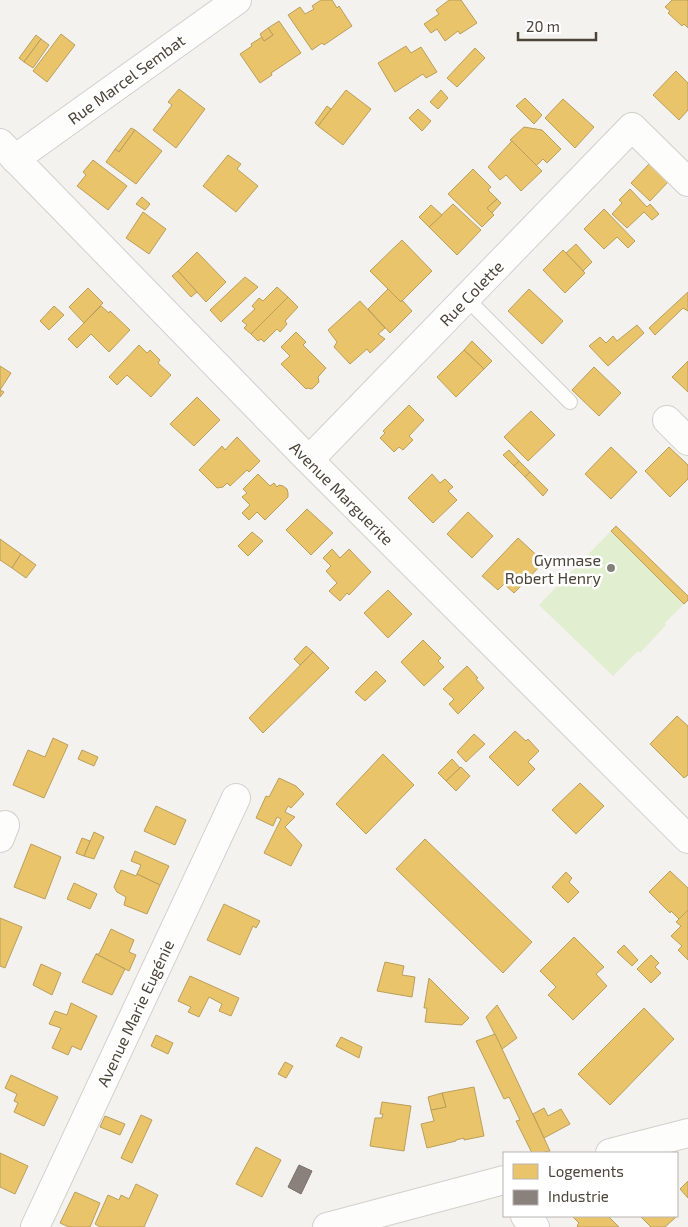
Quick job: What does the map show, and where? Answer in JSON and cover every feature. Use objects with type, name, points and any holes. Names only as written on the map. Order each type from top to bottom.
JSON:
[{"type":"street","name":"Rue Marcel Sembat","points":[[8,151],[237,0]]},
{"type":"street","name":"Rue Colette","points":[[309,460],[632,127],[688,182]]},
{"type":"street","name":"Avenue Marguerite","points":[[8,151],[309,460],[688,839]]},
{"type":"street","points":[[667,420],[688,441]]},
{"type":"street","name":"Avenue Marie Eugénie","points":[[34,1227],[236,798]]},
{"type":"street","points":[[614,1152],[688,1133]]},
{"type":"street","points":[[327,1227],[503,1185]]},
{"type":"street","points":[[526,1217],[536,1227]]},
{"type":"lane","points":[[466,298],[570,402]]},
{"type":"green space","name":"Gymnase Robert Henry","points":[[611,531],[684,604],[640,653],[638,651],[613,676],[539,605]]},
{"type":"building: Logements","points":[[321,0],[332,0],[337,8],[339,6],[352,26],[324,45],[322,43],[312,50],[288,15],[300,7],[305,14],[314,9],[312,6]]},
{"type":"building: Logements","points":[[449,0],[461,0],[477,23],[460,34],[458,31],[445,41],[437,29],[431,33],[424,24],[439,14],[436,10]]},
{"type":"building: Logements","points":[[672,0],[688,0],[688,28],[684,24],[682,26],[668,13],[670,11],[665,7]]},
{"type":"building: Logements","points":[[279,21],[301,53],[271,73],[272,75],[260,83],[240,54],[262,37],[264,41],[273,35],[268,28]]},
{"type":"building: Logements","points":[[268,28],[273,35],[264,41],[260,34]]},
{"type":"building: Logements","points":[[61,34],[75,45],[47,82],[33,71]]},
{"type":"building: Logements","points":[[36,35],[41,39],[24,62],[19,58]]},
{"type":"building: Logements","points":[[41,39],[49,45],[33,68],[24,62]]},
{"type":"building: Logements","points":[[406,46],[411,53],[421,47],[437,72],[426,78],[423,74],[395,92],[378,63]]},
{"type":"building: Logements","points":[[475,48],[485,58],[457,87],[447,78]]},
{"type":"building: Logements","points":[[676,71],[688,83],[688,110],[679,120],[653,95]]},
{"type":"building: Logements","points":[[179,89],[205,109],[176,148],[153,130],[172,105],[168,102]]},
{"type":"building: Logements","points":[[346,90],[371,109],[343,145],[318,126]]},
{"type":"building: Logements","points":[[441,90],[448,98],[438,109],[430,102]]},
{"type":"building: Logements","points":[[525,98],[542,115],[534,124],[516,106]]},
{"type":"building: Logements","points":[[563,99],[594,127],[575,148],[545,118]]},
{"type":"building: Logements","points":[[327,106],[331,109],[318,126],[315,123]]},
{"type":"building: Logements","points":[[418,109],[431,121],[422,131],[409,118]]},
{"type":"building: Logements","points":[[524,127],[542,130],[561,149],[547,163],[543,159],[536,166],[510,140]]},
{"type":"building: Logements","points":[[131,128],[135,130],[119,152],[115,149]]},
{"type":"building: Logements","points":[[135,130],[162,151],[136,184],[106,162],[115,149],[119,152]]},
{"type":"building: Logements","points":[[512,141],[542,171],[521,191],[506,175],[500,180],[488,167]]},
{"type":"building: Logements","points":[[228,155],[241,164],[237,169],[258,186],[236,212],[203,186]]},
{"type":"building: Logements","points":[[93,160],[127,186],[108,210],[77,186],[86,175],[83,172]]},
{"type":"building: Logements","points":[[649,164],[668,182],[650,201],[631,183]]},
{"type":"building: Logements","points":[[473,169],[491,187],[488,190],[497,199],[487,208],[494,215],[482,227],[448,194]]},
{"type":"building: Logements","points":[[630,189],[647,207],[650,204],[659,214],[652,220],[644,212],[627,228],[612,214],[622,203],[619,200]]},
{"type":"building: Logements","points":[[142,197],[150,204],[145,210],[136,204]]},
{"type":"building: Logements","points":[[497,199],[501,203],[492,213],[487,208]]},
{"type":"building: Logements","points":[[453,204],[481,230],[457,255],[429,227]]},
{"type":"building: Logements","points":[[431,205],[442,215],[429,227],[419,217]]},
{"type":"building: Logements","points":[[604,209],[635,241],[628,248],[617,237],[604,249],[584,229]]},
{"type":"building: Logements","points":[[143,212],[166,229],[149,254],[126,238]]},
{"type":"building: Logements","points":[[402,240],[432,271],[401,302],[370,271]]},
{"type":"building: Logements","points":[[576,244],[592,262],[583,271],[566,253]]},
{"type":"building: Logements","points":[[563,250],[585,273],[565,293],[543,270]]},
{"type":"building: Logements","points":[[197,252],[226,282],[206,302],[178,271]]},
{"type":"building: Logements","points":[[178,271],[197,292],[191,297],[172,276]]},
{"type":"building: Logements","points":[[245,277],[258,287],[221,322],[210,310]]},
{"type":"building: Logements","points":[[277,287],[288,297],[251,334],[244,328],[247,325],[242,321],[255,309],[252,306],[259,298],[263,301]]},
{"type":"building: Logements","points":[[88,288],[103,303],[84,323],[69,307]]},
{"type":"building: Logements","points":[[388,289],[412,311],[390,333],[368,309]]},
{"type":"building: Logements","points":[[529,289],[563,321],[542,344],[508,311]]},
{"type":"building: Logements","points":[[688,292],[688,311],[683,308],[655,335],[649,328]]},
{"type":"building: Logements","points":[[288,297],[298,307],[285,321],[287,324],[280,332],[277,329],[264,342],[261,339],[258,341],[251,334]]},
{"type":"building: Logements","points":[[360,301],[385,328],[378,334],[385,339],[370,353],[367,349],[350,364],[334,347],[337,342],[328,330]]},
{"type":"building: Logements","points":[[54,306],[64,315],[49,330],[40,321]]},
{"type":"building: Logements","points":[[101,306],[109,313],[110,311],[130,330],[109,352],[91,334],[77,348],[68,339]]},
{"type":"building: Logements","points":[[637,325],[644,333],[608,366],[589,346],[600,337],[606,343],[613,336],[617,341]]},
{"type":"building: Logements","points":[[296,332],[306,342],[303,345],[326,368],[318,377],[319,382],[312,389],[306,389],[281,364],[290,356],[281,347]]},
{"type":"building: Logements","points":[[472,341],[492,361],[484,369],[464,350]]},
{"type":"building: Logements","points":[[139,345],[147,353],[150,350],[160,360],[158,363],[171,375],[151,397],[127,375],[117,385],[109,377]]},
{"type":"building: Logements","points":[[464,350],[484,369],[456,397],[437,377]]},
{"type":"building: Logements","points":[[688,361],[688,392],[672,377]]},
{"type":"building: Logements","points":[[0,366],[11,373],[0,390]]},
{"type":"building: Logements","points":[[594,367],[621,393],[599,416],[572,390]]},
{"type":"building: Logements","points":[[197,397],[220,420],[194,446],[170,424]]},
{"type":"building: Logements","points":[[409,405],[424,420],[409,436],[413,440],[403,450],[399,447],[394,452],[380,438],[385,433],[383,431]]},
{"type":"building: Logements","points":[[531,411],[555,435],[528,461],[504,437]]},
{"type":"building: Logements","points":[[237,437],[260,461],[230,486],[227,483],[223,487],[217,488],[199,470],[222,446],[225,450]]},
{"type":"building: Logements","points":[[611,447],[637,472],[611,499],[585,474]]},
{"type":"building: Logements","points":[[669,447],[688,465],[688,479],[670,497],[645,471]]},
{"type":"building: Logements","points":[[509,450],[519,461],[514,466],[503,455]]},
{"type":"building: Logements","points":[[519,461],[530,472],[525,477],[514,466]]},
{"type":"building: Logements","points":[[530,472],[548,490],[543,496],[525,477]]},
{"type":"building: Logements","points":[[258,474],[270,486],[274,483],[277,487],[279,485],[287,489],[288,497],[265,520],[257,512],[249,520],[242,513],[250,505],[242,497],[247,493],[243,489]]},
{"type":"building: Logements","points":[[432,474],[440,483],[445,479],[453,487],[448,491],[457,500],[433,523],[408,498]]},
{"type":"building: Logements","points":[[307,509],[333,533],[311,555],[286,530]]},
{"type":"building: Logements","points":[[468,512],[493,536],[472,558],[447,534]]},
{"type":"building: Logements","points":[[616,526],[688,596],[688,600],[684,604],[611,531]]},
{"type":"building: Logements","points":[[252,532],[263,541],[248,556],[238,546]]},
{"type":"building: Logements","points":[[518,538],[544,562],[514,593],[504,584],[498,590],[482,576]]},
{"type":"building: Logements","points":[[0,539],[21,554],[12,568],[0,560]]},
{"type":"building: Logements","points":[[332,549],[340,558],[349,549],[371,572],[349,595],[347,593],[340,601],[329,591],[337,583],[326,571],[331,566],[323,558]]},
{"type":"building: Logements","points":[[21,554],[36,565],[26,578],[12,568]]},
{"type":"building: Logements","points":[[388,590],[412,614],[388,638],[364,613]]},
{"type":"building: Logements","points":[[423,640],[441,658],[438,661],[444,667],[424,686],[401,662]]},
{"type":"building: Logements","points":[[306,646],[313,652],[300,665],[294,659]]},
{"type":"building: Logements","points":[[313,652],[329,668],[263,733],[249,718]]},
{"type":"building: Logements","points":[[467,666],[484,688],[458,714],[449,704],[454,699],[443,689]]},
{"type":"building: Logements","points":[[376,671],[386,681],[365,701],[355,692]]},
{"type":"building: Logements","points":[[677,716],[688,726],[688,775],[684,778],[650,744]]},
{"type":"building: Logements","points":[[515,731],[526,741],[528,739],[539,751],[528,762],[535,769],[518,786],[489,757]]},
{"type":"building: Logements","points":[[474,734],[485,744],[466,762],[457,752]]},
{"type":"building: Logements","points":[[53,738],[68,745],[44,798],[13,785],[28,750],[45,757]]},
{"type":"building: Logements","points":[[82,750],[98,757],[94,766],[78,759]]},
{"type":"building: Logements","points":[[383,754],[414,785],[366,834],[336,804]]},
{"type":"building: Logements","points":[[452,759],[460,768],[446,781],[438,773]]},
{"type":"building: Logements","points":[[461,767],[470,776],[456,791],[446,781]]},
{"type":"building: Logements","points":[[279,778],[296,786],[304,794],[291,808],[288,806],[285,812],[295,817],[285,827],[302,845],[291,866],[264,853],[281,819],[277,817],[273,826],[256,818],[266,796],[269,797]]},
{"type":"building: Logements","points":[[580,783],[604,806],[576,834],[552,810]]},
{"type":"building: Logements","points":[[156,806],[186,820],[175,845],[144,831]]},
{"type":"building: Logements","points":[[94,832],[104,837],[94,859],[84,856]]},
{"type":"building: Logements","points":[[82,838],[90,841],[84,856],[76,853]]},
{"type":"building: Logements","points":[[425,839],[532,942],[503,973],[396,869]]},
{"type":"building: Logements","points":[[31,844],[61,857],[45,899],[14,887]]},
{"type":"building: Logements","points":[[135,851],[169,866],[160,885],[137,874],[141,865],[131,861]]},
{"type":"building: Logements","points":[[121,870],[136,876],[137,874],[160,885],[147,914],[124,905],[126,897],[117,892],[114,887]]},
{"type":"building: Logements","points":[[670,871],[688,888],[688,910],[679,919],[671,911],[670,913],[649,892]]},
{"type":"building: Logements","points":[[566,872],[572,878],[569,882],[579,892],[568,903],[552,887]]},
{"type":"building: Logements","points":[[74,883],[97,894],[90,909],[67,899]]},
{"type":"building: Logements","points":[[224,904],[260,921],[256,928],[253,926],[240,955],[207,940]]},
{"type":"building: Logements","points":[[688,910],[688,960],[678,950],[682,946],[671,936],[681,926],[676,922]]},
{"type":"building: Logements","points":[[0,918],[22,927],[5,968],[0,966]]},
{"type":"building: Logements","points":[[111,929],[134,940],[129,952],[136,955],[129,971],[96,954],[99,954]]},
{"type":"building: Logements","points":[[574,937],[604,967],[596,974],[607,986],[573,1020],[548,995],[556,987],[540,971]]},
{"type":"building: Logements","points":[[624,945],[638,960],[632,966],[617,952]]},
{"type":"building: Logements","points":[[96,954],[125,969],[112,995],[82,982]]},
{"type":"building: Logements","points":[[651,955],[659,963],[655,967],[661,973],[651,983],[637,969]]},
{"type":"building: Logements","points":[[385,962],[404,966],[402,975],[415,977],[412,997],[377,991]]},
{"type":"building: Logements","points":[[41,964],[61,973],[52,995],[33,985]]},
{"type":"building: Logements","points":[[190,976],[239,998],[231,1016],[219,1011],[222,1004],[209,997],[199,1017],[188,1012],[191,1007],[178,1001]]},
{"type":"building: Logements","points":[[429,978],[469,1018],[462,1025],[425,1022],[427,1008],[424,1008]]},
{"type":"building: Logements","points":[[71,1003],[97,1016],[81,1050],[72,1046],[68,1055],[52,1048],[61,1028],[49,1024],[55,1011],[67,1015]]},
{"type":"building: Logements","points":[[497,1005],[517,1038],[502,1049],[486,1017]]},
{"type":"building: Logements","points":[[644,1008],[674,1039],[610,1105],[578,1074]]},
{"type":"building: Logements","points":[[495,1034],[550,1151],[532,1152],[516,1121],[520,1120],[509,1097],[504,1099],[476,1041]]},
{"type":"building: Logements","points":[[156,1035],[173,1043],[168,1054],[151,1046]]},
{"type":"building: Logements","points":[[341,1037],[362,1047],[359,1058],[336,1046]]},
{"type":"building: Logements","points":[[285,1062],[293,1066],[286,1078],[278,1074]]},
{"type":"building: Logements","points":[[11,1075],[58,1097],[44,1126],[14,1112],[18,1103],[14,1101],[17,1094],[5,1088]]},
{"type":"building: Logements","points":[[474,1087],[484,1136],[464,1140],[464,1138],[427,1148],[421,1124],[434,1121],[431,1110],[446,1107],[442,1093]]},
{"type":"building: Logements","points":[[442,1093],[446,1107],[431,1110],[428,1097]]},
{"type":"building: Logements","points":[[382,1102],[411,1106],[404,1151],[370,1146],[375,1118],[382,1118],[383,1114],[380,1114]]},
{"type":"building: Logements","points":[[544,1108],[548,1116],[561,1109],[570,1124],[544,1138],[533,1114]]},
{"type":"building: Logements","points":[[141,1115],[152,1120],[132,1163],[121,1158]]},
{"type":"building: Logements","points":[[105,1116],[125,1124],[120,1135],[100,1127]]},
{"type":"building: Logements","points":[[256,1147],[281,1160],[262,1197],[236,1184]]},
{"type":"building: Logements","points":[[0,1153],[28,1166],[15,1194],[0,1187]]},
{"type":"building: Logements","points":[[688,1181],[688,1198],[680,1189]]},
{"type":"building: Logements","points":[[136,1184],[158,1195],[144,1227],[100,1227],[95,1224],[108,1195],[119,1200],[121,1195],[129,1199]]},
{"type":"building: Logements","points":[[75,1192],[100,1203],[90,1227],[69,1227],[60,1223]]},
{"type":"building: Logements","points":[[573,1217],[609,1217],[619,1227],[578,1227],[579,1223]]},
{"type":"building: Logements","points":[[641,1217],[676,1217],[665,1227],[651,1227]]},
{"type":"building: Industrie","points":[[299,1165],[312,1171],[301,1194],[288,1187]]},
{"type":"place","name":"Gymnase Robert Henry","points":[[611,568]]}]
